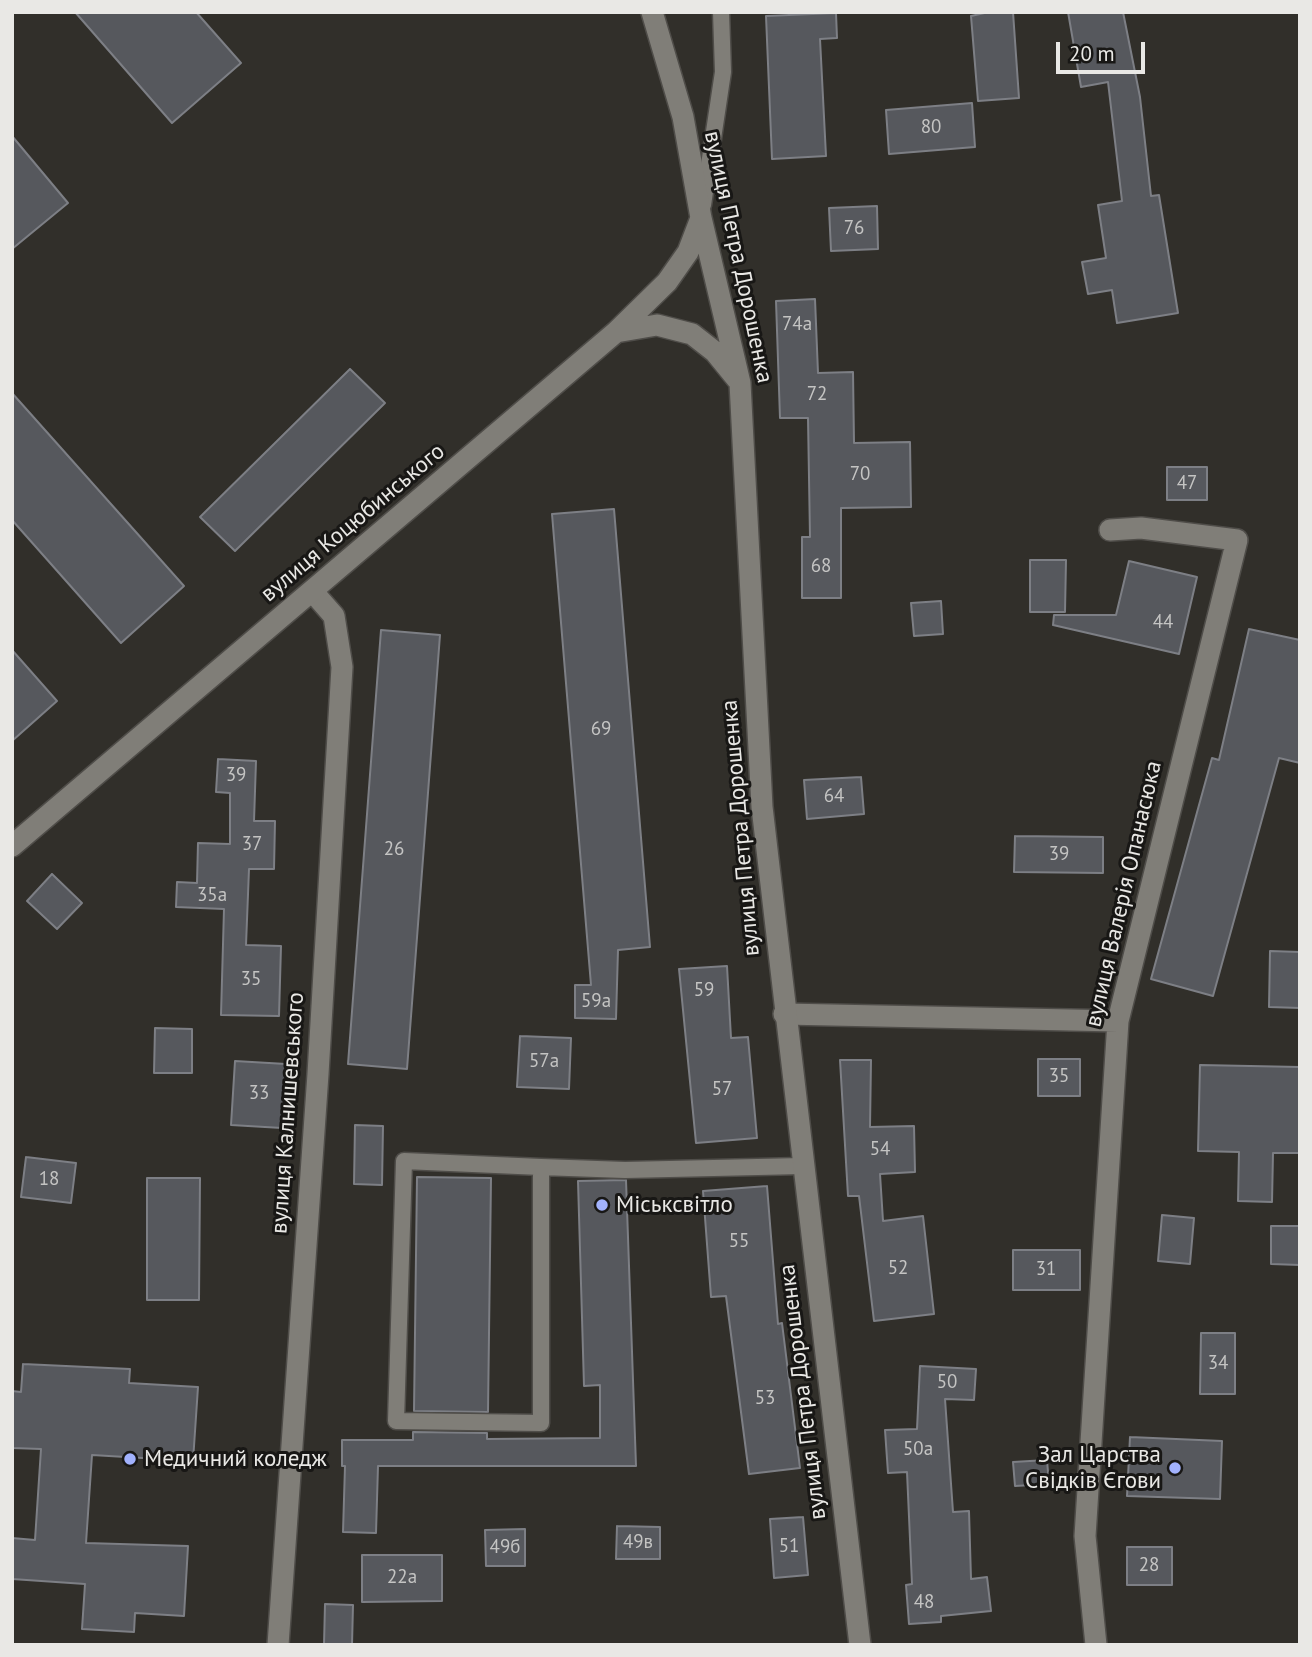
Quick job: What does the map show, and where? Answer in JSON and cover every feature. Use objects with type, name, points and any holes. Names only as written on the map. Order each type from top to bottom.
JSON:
[{"type":"street","name":"вулиця Петра Дорошенка","points":[[652,12],[682,117],[701,218],[740,383],[762,807],[860,1645]]},
{"type":"street","name":"вулиця Коцюбинського","points":[[12,846],[617,332],[667,282],[688,252],[701,218]]},
{"type":"street","points":[[617,332],[657,325],[692,334],[715,352],[740,383]]},
{"type":"street","name":"вулиця Валерія Опанасюка","points":[[1096,1645],[1085,1536],[1118,1021],[1237,540],[1141,528],[1110,530]]},
{"type":"street","name":"вулиця Калнишевського","points":[[278,1645],[318,1074],[342,667],[334,616],[313,592]]},
{"type":"street","points":[[785,1014],[1118,1021]]},
{"type":"lane","points":[[701,218],[723,72],[721,12]]},
{"type":"lane","points":[[541,1167],[541,1423],[396,1421],[404,1161],[625,1170],[803,1166]]},
{"type":"building","points":[[75,12],[196,12],[241,63],[172,123]]},
{"type":"building","points":[[989,12],[1013,12],[1019,98],[978,101],[971,16]]},
{"type":"building","points":[[1068,12],[1123,12],[1140,97],[1151,196],[1159,195],[1178,313],[1117,323],[1112,290],[1088,294],[1082,262],[1106,258],[1098,205],[1122,201],[1108,82],[1081,87]]},
{"type":"building","points":[[836,13],[837,38],[820,39],[826,156],[772,159],[766,16]]},
{"type":"building","points":[[972,103],[975,147],[889,154],[886,110]]},
{"type":"building","points":[[12,136],[68,203],[12,249]]},
{"type":"building","points":[[877,206],[878,249],[831,251],[829,208]]},
{"type":"building","points":[[815,299],[818,373],[853,372],[854,443],[910,442],[911,507],[841,508],[841,598],[802,598],[802,537],[810,537],[808,418],[780,418],[776,301]]},
{"type":"building","points":[[350,369],[385,403],[235,551],[200,517]]},
{"type":"building","points":[[12,393],[184,586],[121,643],[12,520]]},
{"type":"building","points":[[1167,467],[1207,467],[1207,500],[1167,500]]},
{"type":"building","points":[[614,509],[650,947],[618,950],[616,1019],[575,1018],[575,985],[591,985],[552,514]]},
{"type":"building","points":[[1030,560],[1066,560],[1065,612],[1030,612]]},
{"type":"building","points":[[1129,561],[1197,577],[1179,654],[1053,625],[1054,615],[1116,615]]},
{"type":"building","points":[[941,601],[943,634],[914,636],[911,603]]},
{"type":"building","points":[[1249,629],[1300,640],[1300,763],[1279,758],[1213,996],[1151,979],[1212,758],[1219,760]]},
{"type":"building","points":[[381,630],[440,635],[407,1069],[348,1064]]},
{"type":"building","points":[[12,650],[57,701],[12,741]]},
{"type":"building","points":[[218,759],[256,761],[254,821],[275,821],[274,869],[249,869],[246,945],[281,946],[279,1016],[221,1015],[224,909],[176,907],[177,882],[197,883],[198,843],[230,844],[230,793],[216,792]]},
{"type":"building","points":[[861,777],[864,814],[807,819],[804,780]]},
{"type":"building","points":[[1015,836],[1103,837],[1103,873],[1014,872]]},
{"type":"building","points":[[52,874],[82,903],[57,929],[27,901]]},
{"type":"building","points":[[1270,951],[1300,952],[1300,1008],[1269,1007]]},
{"type":"building","points":[[727,966],[731,1038],[748,1037],[757,1138],[696,1143],[679,969]]},
{"type":"building","points":[[155,1028],[192,1029],[192,1073],[154,1073]]},
{"type":"building","points":[[520,1036],[571,1038],[569,1089],[517,1087]]},
{"type":"building","points":[[1038,1059],[1080,1059],[1080,1096],[1038,1096]]},
{"type":"building","points":[[840,1060],[871,1060],[870,1127],[914,1126],[915,1172],[880,1174],[883,1221],[923,1216],[934,1314],[874,1321],[859,1196],[848,1196]]},
{"type":"building","points":[[235,1061],[286,1064],[282,1128],[231,1125]]},
{"type":"building","points":[[1200,1065],[1300,1067],[1300,1153],[1273,1153],[1272,1202],[1238,1201],[1239,1152],[1198,1151]]},
{"type":"building","points":[[355,1125],[383,1126],[382,1185],[354,1184]]},
{"type":"building","points":[[26,1157],[76,1163],[71,1203],[21,1197]]},
{"type":"building","points":[[417,1177],[491,1178],[488,1412],[414,1411]]},
{"type":"building","points":[[147,1178],[200,1178],[199,1300],[147,1300]]},
{"type":"building","points":[[626,1180],[636,1466],[378,1466],[376,1533],[343,1532],[345,1466],[342,1466],[342,1440],[413,1440],[413,1432],[487,1433],[487,1439],[600,1438],[600,1385],[584,1386],[578,1181]]},
{"type":"building","points":[[767,1186],[778,1324],[782,1323],[800,1468],[749,1474],[726,1296],[711,1297],[703,1191]]},
{"type":"building","points":[[1162,1215],[1194,1218],[1190,1264],[1158,1261]]},
{"type":"building","points":[[1271,1226],[1300,1226],[1300,1265],[1271,1264]]},
{"type":"building","points":[[1013,1250],[1080,1250],[1080,1290],[1013,1290]]},
{"type":"building","points":[[1201,1333],[1235,1333],[1235,1394],[1200,1394]]},
{"type":"building","points":[[23,1364],[130,1369],[129,1383],[198,1387],[193,1461],[92,1455],[86,1543],[188,1546],[184,1616],[135,1613],[134,1632],[82,1629],[85,1584],[12,1579],[12,1538],[35,1540],[41,1449],[12,1448],[12,1391],[21,1392]]},
{"type":"building","points":[[920,1366],[976,1369],[974,1400],[945,1399],[953,1512],[969,1511],[971,1579],[987,1577],[991,1611],[941,1616],[941,1622],[909,1624],[906,1585],[912,1584],[907,1472],[888,1473],[885,1430],[917,1429]]},
{"type":"building","name":"Зал Царства Свідків Єгови","points":[[1130,1437],[1222,1441],[1220,1499],[1127,1496]]},
{"type":"building","points":[[1047,1460],[1049,1484],[1015,1486],[1013,1462]]},
{"type":"building","points":[[803,1517],[808,1575],[774,1578],[770,1519]]},
{"type":"building","points":[[617,1526],[660,1527],[660,1559],[616,1559]]},
{"type":"building","points":[[525,1529],[525,1566],[486,1566],[485,1530]]},
{"type":"building","points":[[1127,1547],[1172,1547],[1172,1585],[1127,1585]]},
{"type":"building","points":[[362,1555],[442,1555],[442,1601],[362,1602]]},
{"type":"building","points":[[325,1604],[353,1605],[352,1645],[324,1645]]},
{"type":"place","name":"Міськсвітло","points":[[602,1205]]},
{"type":"place","name":"Медичний коледж","points":[[130,1459]]},
{"type":"place","name":"Зал Царства Свідків Єгови","points":[[1175,1468]]}]
